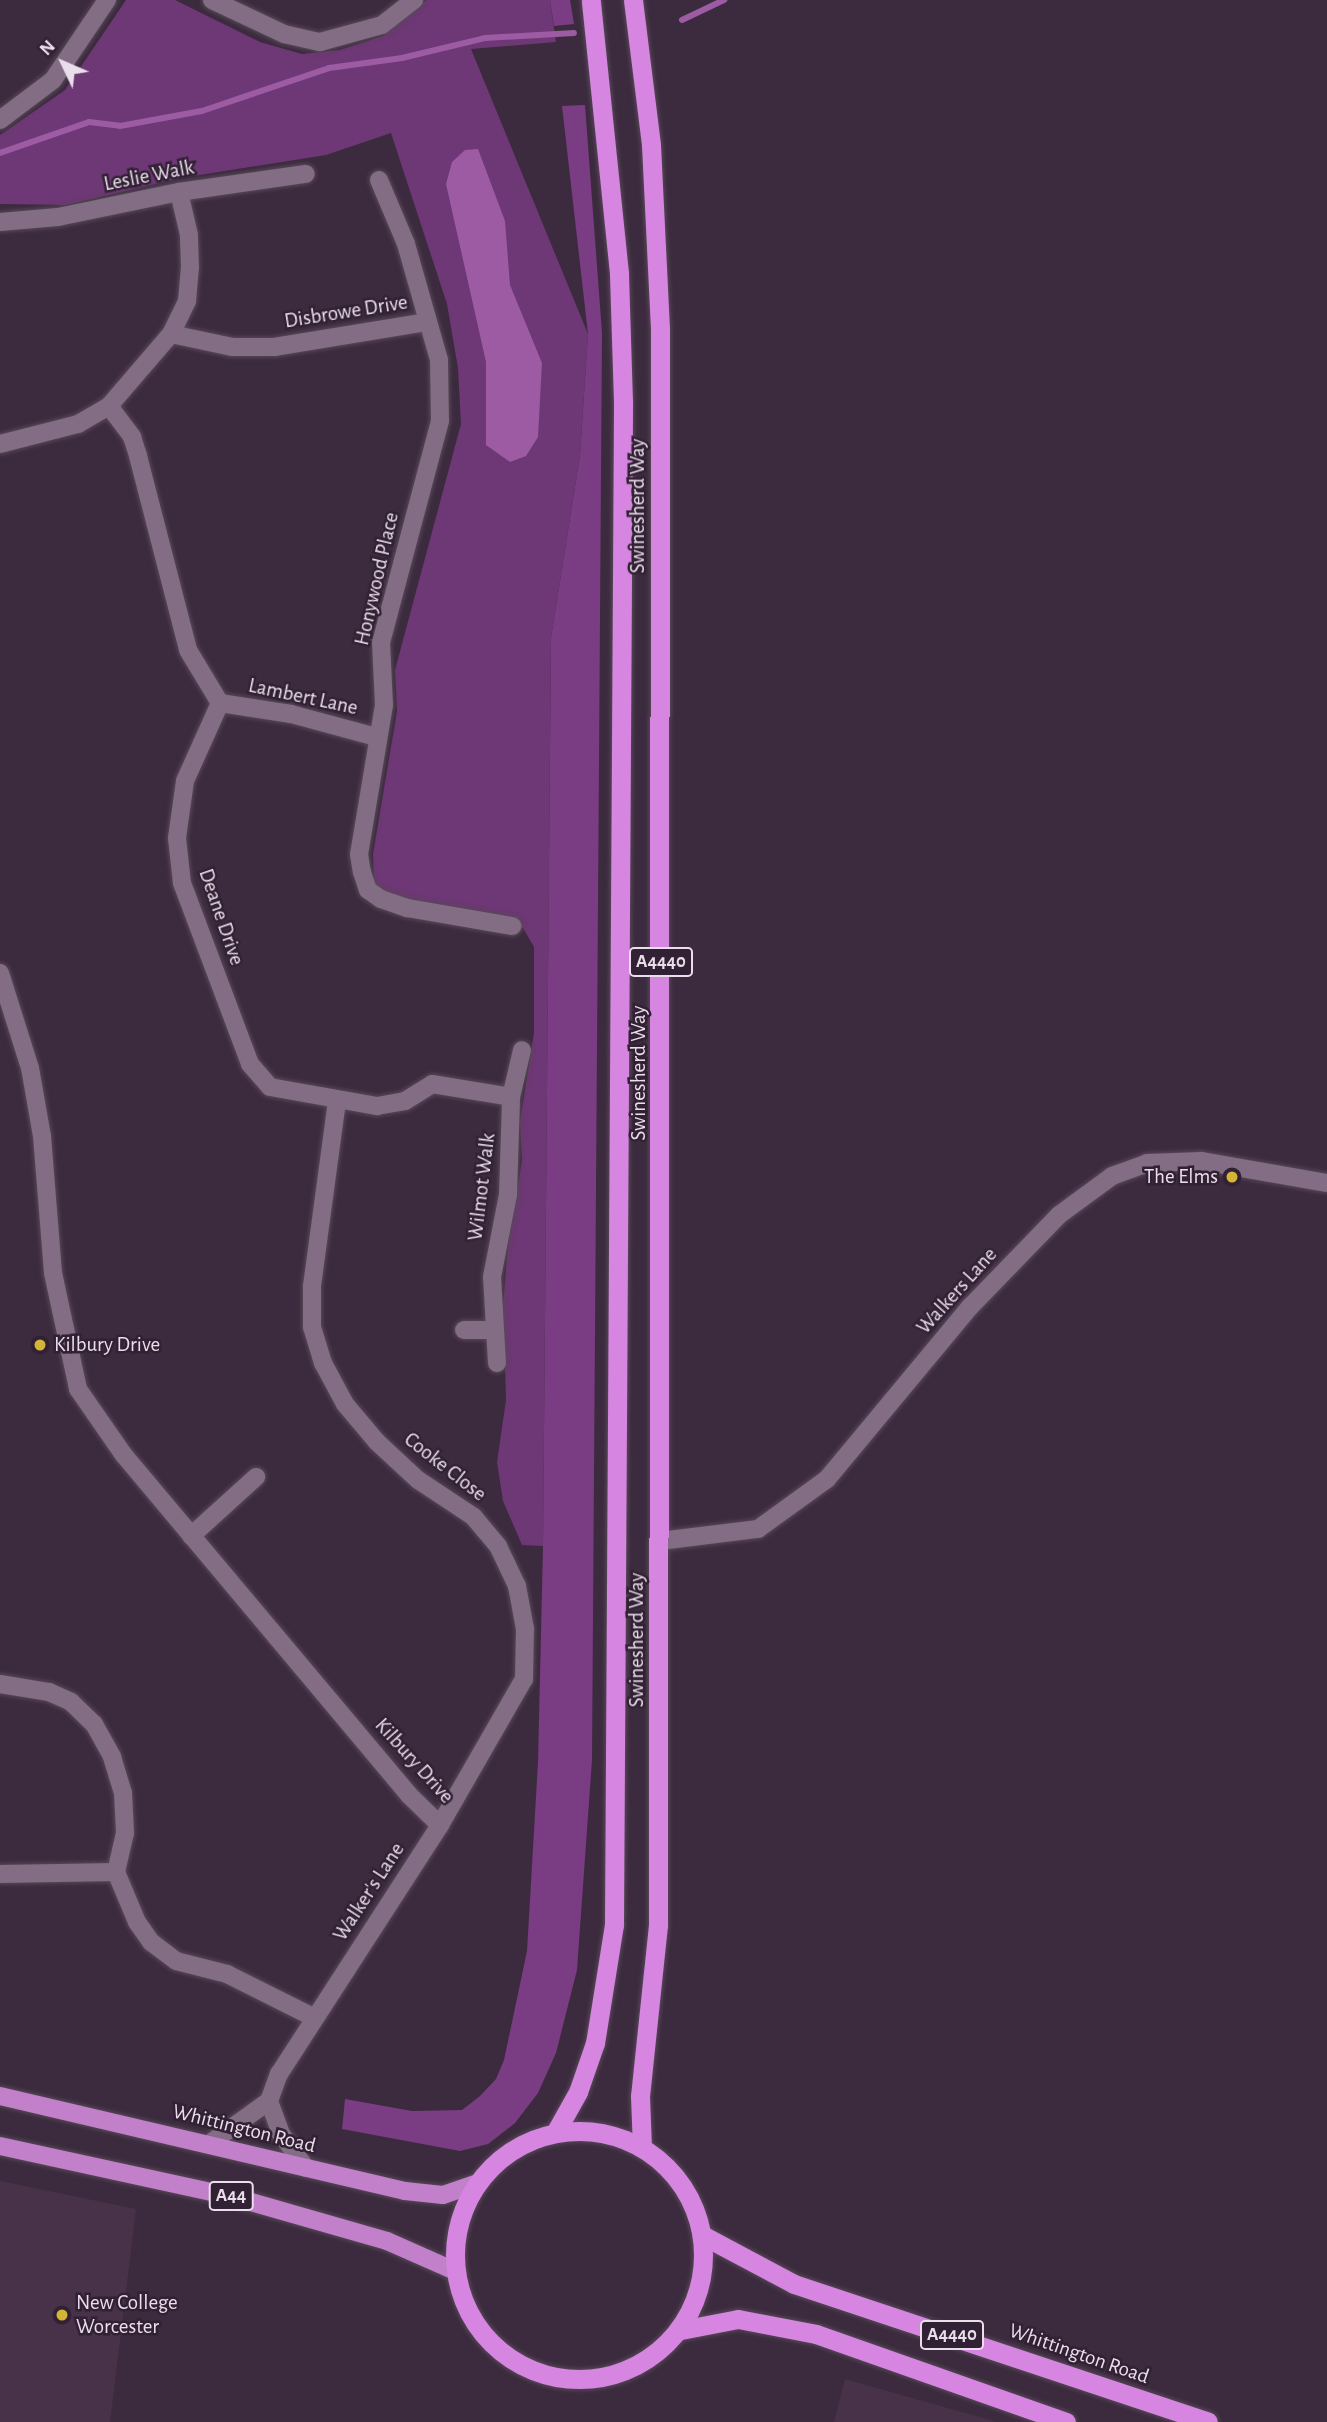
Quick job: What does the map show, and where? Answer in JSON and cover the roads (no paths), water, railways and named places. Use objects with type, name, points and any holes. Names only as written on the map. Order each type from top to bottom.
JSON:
[{"type":"highway","name":"Swinesherd Way","points":[[555,2133],[578,2092],[595,2043],[614,1925],[623,402],[619,273],[591,0]]},
{"type":"highway","name":"Swinesherd Way","points":[[633,0],[651,145],[660,329],[658,1925],[640,2096],[642,2147]]},
{"type":"highway","points":[[599,2132],[642,2147],[666,2165],[689,2196],[702,2235],[697,2297],[681,2330],[658,2352],[623,2372],[580,2380],[534,2372],[497,2350],[476,2327],[455,2271],[457,2228],[477,2183],[510,2151],[555,2133],[599,2132]]},
{"type":"highway","name":"Whittington Road","points":[[702,2235],[794,2284],[1208,2422]]},
{"type":"highway","name":"A4440","points":[[681,2330],[738,2319],[816,2334],[1066,2422]]},
{"type":"main road","name":"Whittington Road","points":[[0,2096],[306,2168],[430,2194],[443,2195],[477,2183]]},
{"type":"main road","name":"A44","points":[[0,2146],[230,2196],[387,2241],[455,2271]]},
{"type":"street","points":[[0,120],[53,80],[107,0]]},
{"type":"street","points":[[212,0],[285,34],[320,42],[382,25],[414,0]]},
{"type":"street","name":"Leslie Walk","points":[[0,222],[58,217],[179,192],[306,174]]},
{"type":"street","name":"Honywood Place","points":[[379,180],[406,244],[426,322],[439,360],[440,421],[381,642],[384,705],[376,737],[359,854],[368,890],[407,908],[512,926]]},
{"type":"street","points":[[0,444],[78,424],[109,406],[171,334],[187,301],[190,267],[189,235],[179,192]]},
{"type":"street","name":"Disbrowe Drive","points":[[171,334],[232,347],[274,347],[426,322]]},
{"type":"street","points":[[109,406],[132,437],[188,650],[220,703]]},
{"type":"street","name":"Lambert Lane","points":[[220,703],[291,714],[376,737]]},
{"type":"street","name":"Deane Drive","points":[[220,703],[193,759],[178,808],[181,883],[250,1064],[270,1087],[390,1107],[432,1084],[512,1097]]},
{"type":"street","name":"Kilbury Drive","points":[[0,973],[30,1068],[42,1136],[53,1273],[78,1389],[123,1454],[191,1536],[409,1795],[440,1825]]},
{"type":"street","name":"Wilmot Walk","points":[[497,1363],[492,1277],[513,1159],[512,1097],[522,1050]]},
{"type":"street","name":"Cooke Close","points":[[337,1100],[312,1286],[312,1327],[323,1363],[350,1411],[418,1480],[474,1517],[498,1546],[517,1586],[525,1629],[524,1679],[510,1709]]},
{"type":"street","name":"Walkers Lane","points":[[660,1541],[758,1529],[827,1479],[970,1307],[1059,1215],[1112,1176],[1147,1163],[1201,1161],[1327,1183]]},
{"type":"street","points":[[464,1330],[493,1330]]},
{"type":"street","points":[[191,1536],[256,1477]]},
{"type":"street","points":[[0,1684],[49,1692],[71,1702],[94,1724],[112,1757],[123,1793],[125,1833],[116,1872],[136,1922],[150,1942],[176,1961],[228,1974],[315,2018]]},
{"type":"street","name":"Walker's Lane","points":[[209,2144],[269,2101],[315,2018],[440,1825],[510,1709]]},
{"type":"street","points":[[0,1874],[116,1872]]},
{"type":"street","points":[[269,2101],[281,2134],[306,2168]]},
{"type":"waterway","points":[[682,20],[724,0]]},
{"type":"waterway","points":[[0,153],[89,122],[120,126],[202,111],[329,68],[402,58],[485,38],[574,33]]},
{"type":"place","name":"The Elms","points":[[1232,1177]]},
{"type":"place","name":"Kilbury Drive","points":[[40,1345]]},
{"type":"place","name":"New College Worcester","points":[[62,2315]]}]
